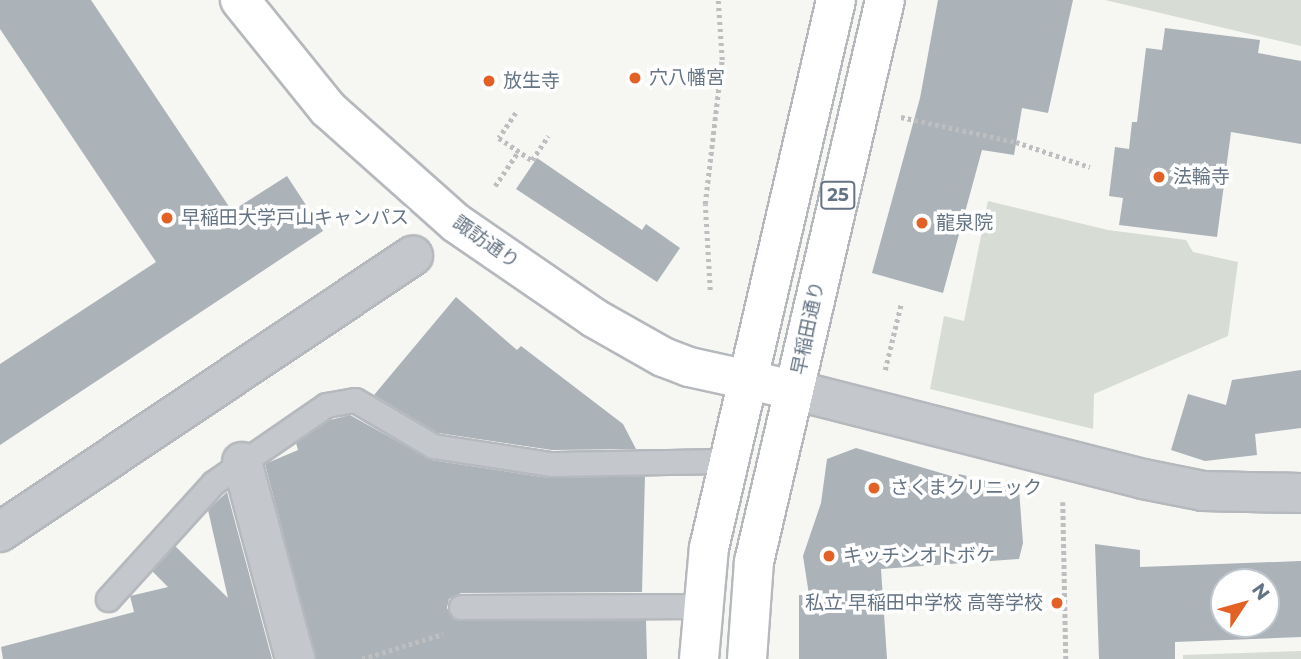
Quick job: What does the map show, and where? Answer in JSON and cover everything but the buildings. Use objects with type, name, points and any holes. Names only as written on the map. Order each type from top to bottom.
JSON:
[{"type":"main road","name":"諏訪通り","points":[[240,0],[328,109],[457,222],[625,337],[689,367],[794,390]]},
{"type":"main road","name":"25","points":[[699,659],[701,606],[727,461],[836,0]]},
{"type":"main road","name":"早稲田通り","points":[[747,659],[754,562],[885,0]]},
{"type":"street","points":[[0,532],[413,256]]},
{"type":"street","points":[[794,390],[1191,489],[1301,494]]},
{"type":"street","points":[[242,463],[295,659]]},
{"type":"lane","points":[[108,599],[213,483],[326,405],[355,400],[433,446],[551,464],[727,461]]},
{"type":"lane","points":[[461,607],[701,606]]},
{"type":"path","points":[[710,290],[705,204],[722,60],[718,0]]},
{"type":"path","points":[[516,113],[499,138],[532,160],[548,136]]},
{"type":"path","points":[[908,119],[1016,142],[1090,167]]},
{"type":"path","points":[[495,186],[519,152]]},
{"type":"path","points":[[874,411],[901,304]]},
{"type":"path","points":[[1063,490],[1066,659]]},
{"type":"path","points":[[362,659],[442,636],[461,607]]},
{"type":"shaded area","points":[[1105,0],[1301,0],[1301,46]]},
{"type":"shaded area","points":[[988,201],[1108,230],[1186,240],[1193,252],[1238,262],[1228,336],[1094,394],[1093,429],[930,389],[944,316],[964,321]]},
{"type":"shaded area","points":[[1301,651],[1301,659],[1183,659],[1183,655]]},
{"type":"place","name":"穴八幡宮","points":[[635,78]]},
{"type":"place","name":"放生寺","points":[[489,81]]},
{"type":"place","name":"法輪寺","points":[[1159,177]]},
{"type":"place","name":"早稲田大学戸山キャンパス","points":[[167,218]]},
{"type":"place","name":"龍泉院","points":[[922,223]]},
{"type":"place","name":"さくまクリニック","points":[[874,488]]},
{"type":"place","name":"キッチンオトボケ","points":[[829,556]]},
{"type":"place","name":"私立 早稲田中学校 高等学校","points":[[1057,603]]}]
